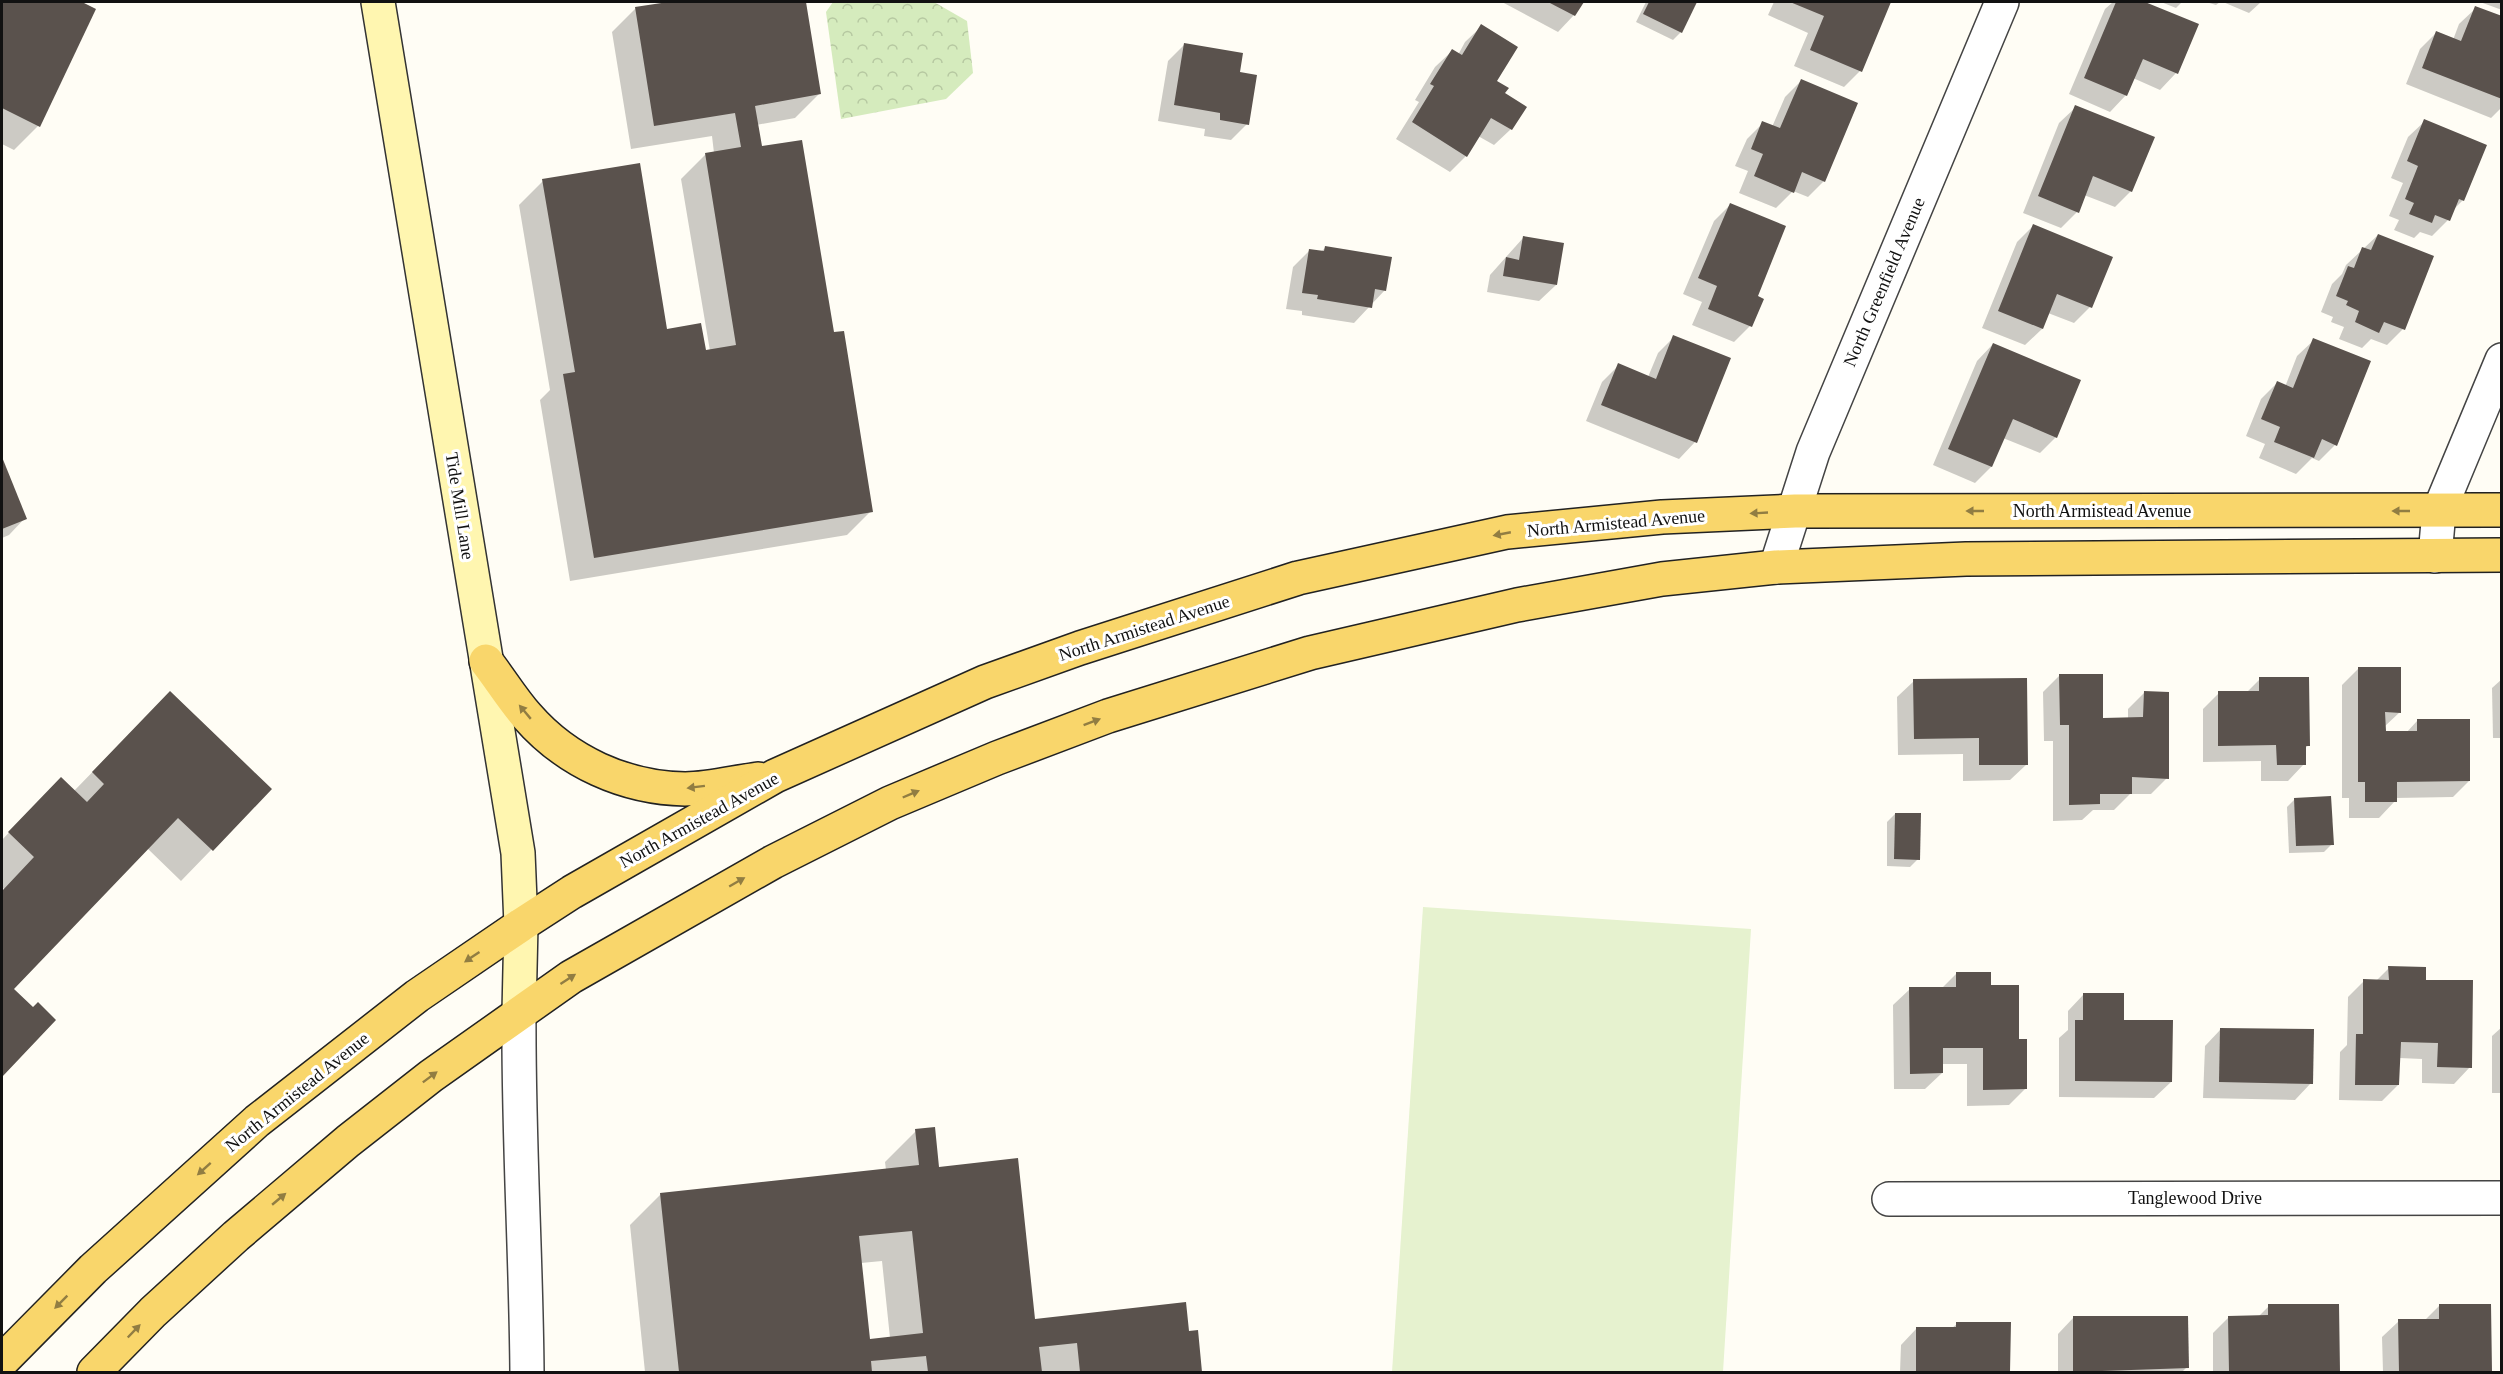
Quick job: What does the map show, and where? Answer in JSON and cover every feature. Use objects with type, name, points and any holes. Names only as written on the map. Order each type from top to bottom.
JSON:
[{"type":"main road","name":"North Armistead Avenue","points":[[2,1361],[93,1269],[256,1121],[417,996],[520,925],[572,892],[775,776],[984,682],[1080,648],[1298,578],[1507,532],[1662,518],[1794,511],[2502,510]]},
{"type":"main road","points":[[94,1372],[153,1312],[244,1229],[348,1141],[431,1076],[571,977],[763,867],[868,813],[997,758],[1108,716],[1310,653],[1517,605],[1662,579],[1776,567],[1966,559],[2502,555]]},
{"type":"main road","points":[[486,661],[527,717],[569,754],[603,772],[641,785],[687,789],[775,776]]},
{"type":"street","name":"Tide Mill Lane","points":[[378,2],[518,853],[519,1012]]},
{"type":"street","name":"North Greenfield Avenue","points":[[1776,567],[1813,452],[2002,2]]},
{"type":"street","points":[[2435,555],[2439,511],[2502,360]]},
{"type":"street","points":[[519,1012],[518,1102],[527,1372]]},
{"type":"street","name":"Tanglewood Drive","points":[[1889,1199],[2502,1198]]},
{"type":"green space","points":[[833,2],[934,2],[967,21],[973,73],[946,99],[841,119],[826,12]]},
{"type":"green space","points":[[1423,907],[1751,929],[1723,1372],[1392,1372]]},
{"type":"building","points":[[2,2],[82,2],[96,9],[40,127],[2,108]]},
{"type":"building","points":[[668,2],[806,2],[821,94],[755,106],[762,146],[802,140],[834,332],[844,331],[873,512],[594,558],[563,374],[575,372],[542,179],[640,163],[667,329],[701,323],[706,350],[736,345],[705,153],[741,147],[735,113],[654,126],[635,7]]},
{"type":"building","points":[[1548,2],[1584,2],[1575,16]]},
{"type":"building","points":[[1649,2],[1697,2],[1682,33],[1643,14]]},
{"type":"building","points":[[1790,2],[1891,2],[1862,72],[1810,50],[1824,16]]},
{"type":"building","points":[[2116,2],[2145,2],[2199,24],[2178,74],[2143,59],[2127,96],[2084,78]]},
{"type":"building","points":[[2475,6],[2502,16],[2502,99],[2422,68],[2436,31],[2461,41]]},
{"type":"building","points":[[1481,24],[1518,47],[1497,81],[1509,88],[1505,93],[1527,107],[1512,130],[1491,118],[1467,157],[1412,122],[1434,86],[1430,84],[1452,49],[1462,55]]},
{"type":"building","points":[[1184,43],[1243,53],[1240,72],[1257,75],[1249,125],[1220,120],[1220,113],[1174,105]]},
{"type":"building","points":[[1801,79],[1858,103],[1825,182],[1802,172],[1794,193],[1754,176],[1763,154],[1751,149],[1762,121],[1780,128]]},
{"type":"building","points":[[2075,105],[2155,137],[2132,192],[2093,176],[2079,213],[2038,196]]},
{"type":"building","points":[[2424,119],[2487,145],[2464,201],[2459,199],[2450,221],[2435,215],[2432,223],[2409,214],[2414,203],[2405,199],[2418,166],[2407,161]]},
{"type":"building","points":[[1730,203],[1786,226],[1758,296],[1764,299],[1752,327],[1708,309],[1717,286],[1698,278]]},
{"type":"building","points":[[2033,224],[2113,257],[2092,308],[2057,294],[2043,329],[1998,311]]},
{"type":"building","points":[[2378,234],[2434,256],[2405,330],[2384,322],[2379,333],[2355,322],[2359,311],[2346,305],[2348,301],[2336,296],[2348,266],[2354,268],[2362,247],[2371,250]]},
{"type":"building","points":[[1523,236],[1564,243],[1557,285],[1503,276],[1506,257],[1519,260]]},
{"type":"building","points":[[1325,246],[1392,257],[1386,291],[1375,289],[1372,308],[1317,299],[1318,295],[1302,293],[1309,249],[1324,251]]},
{"type":"building","points":[[1673,335],[1731,358],[1697,443],[1601,405],[1618,363],[1656,379]]},
{"type":"building","points":[[2313,338],[2371,361],[2337,446],[2322,439],[2314,458],[2274,442],[2280,427],[2261,419],[2277,381],[2293,388]]},
{"type":"building","points":[[1993,343],[2081,380],[2057,438],[2013,419],[1992,467],[1948,449]]},
{"type":"building","points":[[2,457],[27,519],[2,529]]},
{"type":"building","points":[[2358,667],[2401,667],[2401,713],[2385,712],[2386,731],[2417,731],[2417,719],[2470,719],[2470,781],[2397,782],[2397,802],[2365,802],[2365,782],[2358,782]]},
{"type":"building","points":[[2059,674],[2103,674],[2103,718],[2143,717],[2144,691],[2169,692],[2169,779],[2132,777],[2132,794],[2100,794],[2100,804],[2069,805],[2069,725],[2060,725]]},
{"type":"building","points":[[2259,677],[2309,677],[2310,746],[2306,746],[2306,765],[2277,765],[2276,745],[2218,746],[2218,691],[2259,691]]},
{"type":"building","points":[[2027,678],[2028,765],[1979,765],[1979,738],[1914,739],[1913,679]]},
{"type":"building","points":[[170,691],[272,789],[213,851],[178,818],[14,989],[33,1007],[38,1002],[56,1020],[2,1077],[2,891],[34,857],[8,832],[61,777],[87,802],[104,784],[92,772]]},
{"type":"building","points":[[2331,796],[2334,845],[2296,846],[2294,798]]},
{"type":"building","points":[[1895,813],[1921,813],[1920,860],[1894,859]]},
{"type":"building","points":[[2388,966],[2426,967],[2426,980],[2473,980],[2472,1068],[2437,1067],[2438,1043],[2401,1042],[2399,1085],[2355,1085],[2356,1034],[2363,1034],[2363,979],[2389,980]]},
{"type":"building","points":[[1956,972],[1991,972],[1991,985],[2019,985],[2019,1039],[2027,1039],[2027,1089],[1983,1090],[1983,1048],[1943,1048],[1943,1073],[1910,1074],[1909,987],[1956,987]]},
{"type":"building","points":[[2083,993],[2124,993],[2124,1020],[2173,1020],[2172,1082],[2075,1081],[2075,1020],[2083,1020]]},
{"type":"building","points":[[2220,1028],[2314,1029],[2313,1084],[2219,1082]]},
{"type":"building","points":[[935,1127],[939,1167],[1018,1158],[1035,1319],[1186,1302],[1189,1331],[1198,1330],[1202,1372],[1080,1372],[1077,1343],[1039,1347],[1042,1372],[928,1372],[926,1356],[871,1361],[872,1372],[679,1372],[660,1193],[919,1165],[915,1129]],"holes":[[[912,1231],[923,1333],[870,1339],[859,1236]]]},
{"type":"building","points":[[2268,1304],[2339,1304],[2340,1372],[2229,1372],[2228,1316],[2268,1315]]},
{"type":"building","points":[[2439,1304],[2491,1304],[2492,1372],[2399,1372],[2398,1319],[2439,1319]]},
{"type":"building","points":[[2073,1316],[2188,1316],[2189,1368],[2073,1372]]},
{"type":"building","points":[[1956,1322],[2011,1322],[2010,1372],[1916,1372],[1916,1327],[1956,1327]]}]
